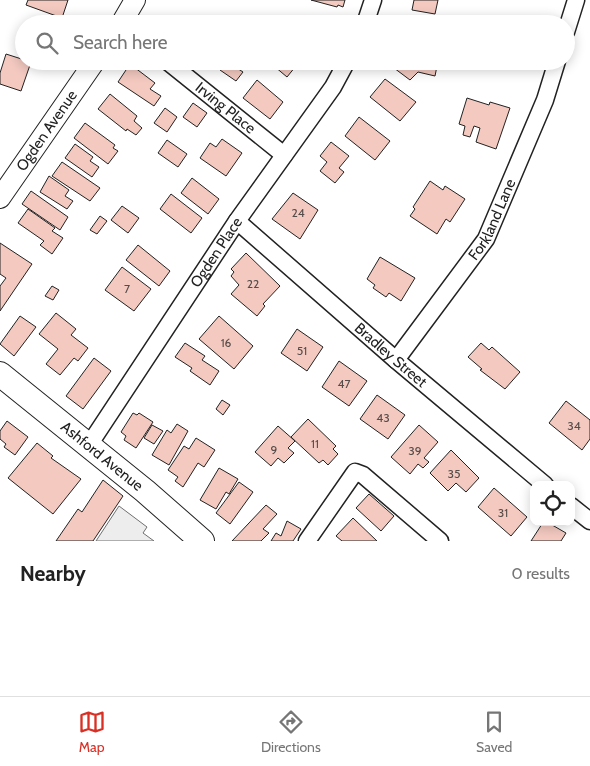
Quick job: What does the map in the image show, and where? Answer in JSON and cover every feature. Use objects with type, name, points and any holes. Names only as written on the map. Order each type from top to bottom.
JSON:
[{"type":"main road","name":"Ashford Avenue","points":[[0,374],[89,445],[202,541]]},
{"type":"street","points":[[126,15],[135,0]]},
{"type":"street","points":[[368,15],[373,0]]},
{"type":"street","points":[[571,15],[576,0]]},
{"type":"street","name":"Ogden Avenue","points":[[0,198],[89,70]]},
{"type":"street","name":"Irving Place","points":[[178,70],[284,155]]},
{"type":"street","name":"Ogden Place","points":[[89,445],[237,221],[333,87],[342,70]]},
{"type":"street","name":"Forkland Lane","points":[[396,360],[486,239],[545,100],[554,70]]},
{"type":"street","name":"Bradley Street","points":[[237,221],[396,360],[541,481]]},
{"type":"street","points":[[307,541],[355,472],[363,475],[440,541]]},
{"type":"street","points":[[575,509],[590,521]]},
{"type":"shaded area","points":[[119,506],[147,527],[143,533],[154,541],[96,541]]},
{"type":"building","points":[[28,0],[68,0],[63,15],[54,15],[26,5]]},
{"type":"building","points":[[311,0],[345,0],[343,7],[338,5],[337,7]]},
{"type":"building","points":[[414,0],[438,0],[435,14],[412,10]]},
{"type":"building","points":[[6,54],[15,57],[15,70],[28,70],[21,91],[0,84],[0,73]]},
{"type":"building","points":[[126,70],[138,70],[155,83],[150,89],[161,96],[154,106],[118,82]]},
{"type":"building","points":[[220,70],[240,70],[243,72],[236,81]]},
{"type":"building","points":[[279,70],[293,70],[287,77]]},
{"type":"building","points":[[397,70],[436,70],[435,76],[418,72],[410,80]]},
{"type":"building","points":[[385,79],[416,102],[400,121],[370,97]]},
{"type":"building","points":[[257,80],[283,102],[270,119],[243,98]]},
{"type":"building","points":[[110,94],[137,116],[134,121],[142,128],[136,135],[127,129],[126,131],[98,109]]},
{"type":"building","points":[[467,98],[489,105],[490,102],[510,108],[496,149],[476,142],[480,128],[474,126],[470,137],[463,135],[465,126],[459,124]]},
{"type":"building","points":[[193,103],[207,113],[197,127],[183,117]]},
{"type":"building","points":[[165,108],[177,117],[167,132],[154,123]]},
{"type":"building","points":[[359,117],[390,141],[375,160],[345,136]]},
{"type":"building","points":[[85,123],[115,145],[113,148],[118,151],[108,164],[74,138]]},
{"type":"building","points":[[222,139],[242,153],[226,176],[200,158],[210,143],[216,147]]},
{"type":"building","points":[[167,140],[187,154],[178,167],[158,153]]},
{"type":"building","points":[[331,142],[349,156],[339,168],[344,172],[335,183],[320,171],[327,162],[320,156]]},
{"type":"building","points":[[75,144],[93,157],[90,161],[99,167],[92,177],[65,158]]},
{"type":"building","points":[[62,162],[100,188],[90,201],[52,176]]},
{"type":"building","points":[[49,176],[69,190],[65,196],[73,201],[67,209],[40,192]]},
{"type":"building","points":[[192,178],[219,199],[208,214],[181,193]]},
{"type":"building","points":[[430,181],[443,190],[445,186],[465,199],[450,222],[446,219],[437,234],[410,216],[415,209],[413,207]]},
{"type":"building","points":[[31,191],[68,217],[60,230],[22,204]]},
{"type":"building","points":[[293,193],[318,210],[300,239],[272,219]]},
{"type":"building","points":[[171,194],[202,218],[191,233],[160,209]]},
{"type":"building","points":[[122,206],[139,218],[128,233],[111,220]]},
{"type":"building","points":[[28,209],[55,228],[52,231],[63,238],[52,254],[40,245],[44,241],[18,223]]},
{"type":"building","points":[[100,216],[107,221],[97,234],[90,230]]},
{"type":"building","points":[[0,243],[32,264],[0,311],[0,286],[6,278],[0,274]]},
{"type":"building","points":[[138,245],[170,271],[159,286],[126,260]]},
{"type":"building","points":[[246,253],[280,286],[263,304],[265,306],[257,316],[231,294],[239,285],[231,276],[234,272],[231,269]]},
{"type":"building","points":[[380,257],[415,278],[401,301],[389,293],[386,297],[373,288],[375,285],[367,279]]},
{"type":"building","points":[[122,267],[151,289],[134,311],[105,290]]},
{"type":"building","points":[[52,286],[59,290],[53,300],[45,296]]},
{"type":"building","points":[[56,313],[76,329],[71,335],[88,348],[78,361],[74,358],[60,375],[46,364],[58,349],[39,334]]},
{"type":"building","points":[[20,316],[36,327],[14,356],[0,344]]},
{"type":"building","points":[[219,316],[253,346],[234,369],[199,339]]},
{"type":"building","points":[[297,329],[323,347],[307,371],[281,353]]},
{"type":"building","points":[[185,343],[205,356],[202,360],[219,371],[210,385],[190,371],[192,368],[175,357]]},
{"type":"building","points":[[481,343],[489,350],[492,347],[520,372],[505,389],[480,370],[482,369],[468,357]]},
{"type":"building","points":[[94,358],[111,371],[83,409],[66,396]]},
{"type":"building","points":[[339,361],[367,381],[349,406],[322,387]]},
{"type":"building","points":[[377,395],[405,415],[388,439],[360,419]]},
{"type":"building","points":[[222,400],[230,405],[223,415],[216,409]]},
{"type":"building","points":[[566,401],[590,420],[590,439],[582,450],[549,423]]},
{"type":"building","points":[[133,413],[137,415],[139,413],[153,422],[136,448],[124,440],[126,436],[121,432]]},
{"type":"building","points":[[308,419],[336,446],[333,449],[338,454],[328,465],[323,460],[319,463],[291,437]]},
{"type":"building","points":[[7,421],[28,437],[15,455],[4,447],[6,444],[0,439],[0,431]]},
{"type":"building","points":[[177,424],[188,431],[169,465],[152,455],[167,430],[171,433]]},
{"type":"building","points":[[152,425],[163,431],[154,444],[144,438]]},
{"type":"building","points":[[419,425],[438,442],[424,458],[429,462],[423,468],[418,464],[410,474],[391,457]]},
{"type":"building","points":[[278,426],[295,441],[288,448],[294,453],[284,463],[278,458],[271,466],[255,452]]},
{"type":"building","points":[[196,438],[215,450],[204,467],[198,463],[183,487],[175,481],[178,477],[168,470],[184,446],[189,449]]},
{"type":"building","points":[[37,443],[53,456],[51,458],[81,479],[53,514],[8,478]]},
{"type":"building","points":[[451,450],[479,478],[466,492],[456,483],[448,491],[430,473]]},
{"type":"building","points":[[219,468],[238,479],[229,494],[226,492],[216,509],[200,500]]},
{"type":"building","points":[[103,480],[123,496],[93,541],[56,541],[78,509],[82,512]]},
{"type":"building","points":[[239,482],[253,492],[230,524],[216,513]]},
{"type":"building","points":[[494,488],[527,517],[511,536],[478,507]]},
{"type":"building","points":[[369,494],[394,516],[381,531],[356,508]]},
{"type":"building","points":[[266,505],[277,514],[263,529],[269,533],[261,541],[232,541]]},
{"type":"building","points":[[353,518],[377,541],[342,541],[336,536]]},
{"type":"building","points":[[287,521],[301,529],[293,541],[271,541],[276,533],[281,536]]},
{"type":"building","points":[[541,526],[554,526],[566,533],[561,541],[531,541]]}]
